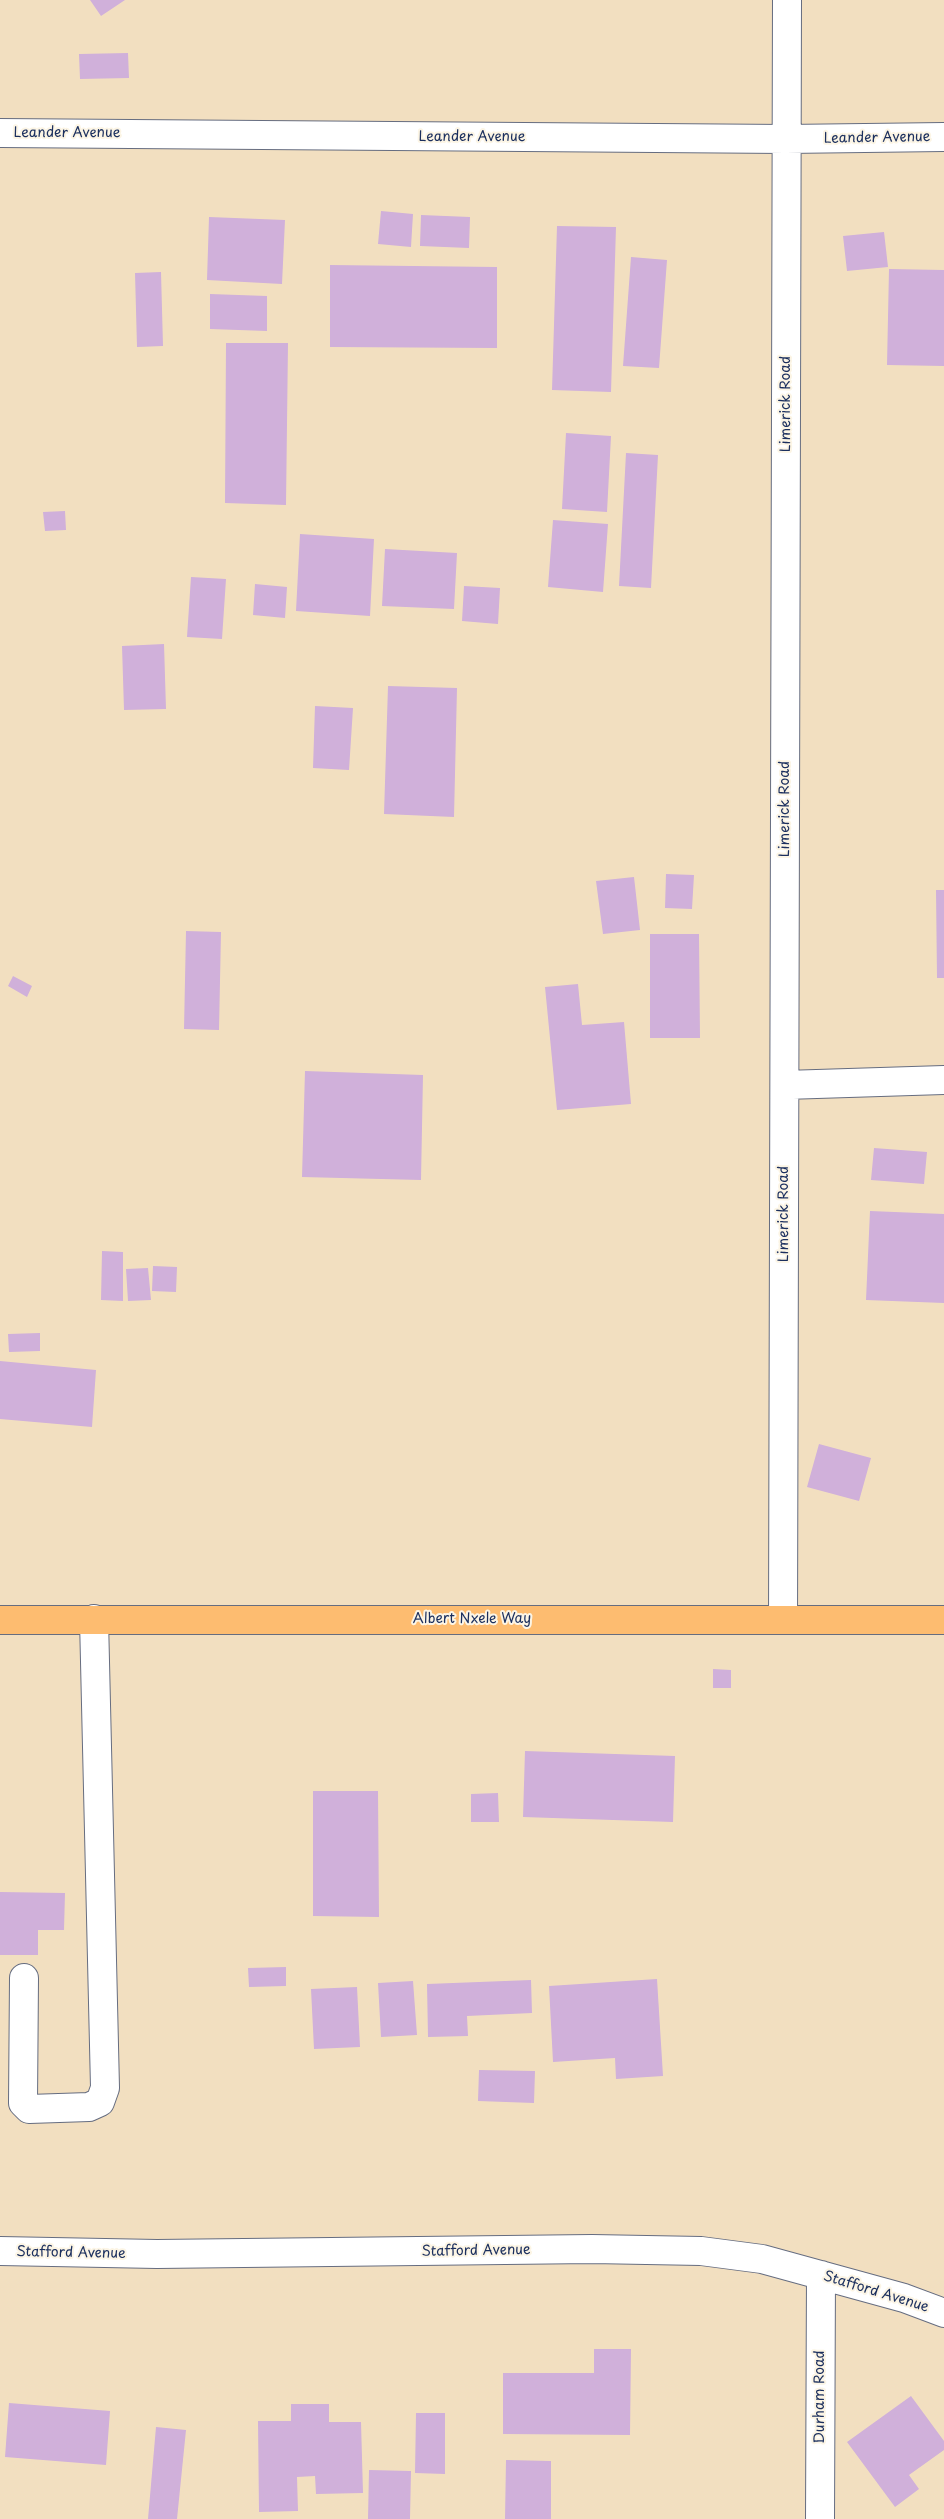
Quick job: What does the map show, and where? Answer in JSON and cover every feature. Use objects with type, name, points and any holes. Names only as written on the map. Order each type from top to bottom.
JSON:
[{"type":"main road","name":"Albert Nxele Way","points":[[0,1620],[944,1620]]},
{"type":"street","name":"Limerick Road","points":[[783,1619],[786,0]]},
{"type":"street","name":"Leander Avenue","points":[[0,133],[786,139],[944,137]]},
{"type":"street","points":[[785,1085],[944,1080]]},
{"type":"street","points":[[24,1978],[23,2103],[29,2109],[89,2107],[100,2102],[105,2088],[94,1620]]},
{"type":"street","name":"Stafford Avenue","points":[[0,2251],[157,2254],[592,2249],[701,2251],[762,2259],[904,2298],[944,2313]]},
{"type":"street","name":"Durham Road","points":[[820,2519],[821,2275]]},
{"type":"building","points":[[90,0],[125,0],[101,16]]},
{"type":"building","points":[[128,53],[129,78],[80,79],[79,54]]},
{"type":"building","points":[[381,211],[413,214],[411,247],[378,244]]},
{"type":"building","points":[[421,215],[470,217],[469,248],[420,246]]},
{"type":"building","points":[[209,217],[285,220],[282,284],[207,280]]},
{"type":"building","points":[[557,226],[616,227],[611,392],[552,390]]},
{"type":"building","points":[[884,232],[888,267],[847,271],[843,236]]},
{"type":"building","points":[[631,257],[667,260],[659,368],[623,366]]},
{"type":"building","points":[[330,265],[497,267],[497,348],[330,347]]},
{"type":"building","points":[[889,269],[944,270],[944,366],[887,365]]},
{"type":"building","points":[[161,272],[163,346],[137,347],[135,273]]},
{"type":"building","points":[[210,294],[267,296],[267,331],[210,329]]},
{"type":"building","points":[[226,343],[288,343],[286,505],[225,503]]},
{"type":"building","points":[[566,433],[611,436],[607,512],[562,509]]},
{"type":"building","points":[[626,453],[658,455],[651,588],[619,586]]},
{"type":"building","points":[[65,511],[66,530],[45,531],[43,512]]},
{"type":"building","points":[[553,520],[608,524],[603,592],[548,587]]},
{"type":"building","points":[[300,534],[374,539],[370,616],[296,611]]},
{"type":"building","points":[[385,549],[457,553],[454,609],[382,606]]},
{"type":"building","points":[[191,577],[226,579],[222,639],[187,637]]},
{"type":"building","points":[[255,584],[287,587],[285,618],[253,615]]},
{"type":"building","points":[[464,586],[500,588],[498,624],[462,621]]},
{"type":"building","points":[[164,644],[166,709],[124,710],[122,646]]},
{"type":"building","points":[[388,686],[457,688],[454,817],[384,814]]},
{"type":"building","points":[[315,706],[353,708],[349,770],[313,768]]},
{"type":"building","points":[[666,874],[694,875],[692,909],[665,908]]},
{"type":"building","points":[[634,877],[640,930],[603,934],[596,881]]},
{"type":"building","points":[[936,890],[944,890],[944,978],[937,978]]},
{"type":"building","points":[[186,931],[221,932],[219,1030],[184,1029]]},
{"type":"building","points":[[650,934],[699,934],[700,1038],[650,1038]]},
{"type":"building","points":[[13,976],[32,986],[27,997],[8,986]]},
{"type":"building","points":[[578,984],[582,1025],[624,1022],[631,1104],[557,1110],[545,987]]},
{"type":"building","points":[[305,1071],[423,1075],[421,1180],[302,1177]]},
{"type":"building","points":[[874,1148],[927,1152],[924,1184],[871,1180]]},
{"type":"building","points":[[870,1211],[944,1214],[944,1303],[866,1300]]},
{"type":"building","points":[[102,1251],[123,1252],[123,1301],[101,1300]]},
{"type":"building","points":[[153,1266],[177,1267],[176,1292],[152,1291]]},
{"type":"building","points":[[148,1268],[151,1300],[128,1301],[126,1269]]},
{"type":"building","points":[[40,1333],[40,1351],[9,1352],[8,1334]]},
{"type":"building","points":[[0,1361],[96,1370],[92,1427],[0,1419]]},
{"type":"building","points":[[819,1444],[871,1458],[859,1501],[807,1487]]},
{"type":"building","points":[[713,1669],[731,1670],[731,1688],[713,1688]]},
{"type":"building","points":[[525,1751],[675,1756],[673,1822],[523,1817]]},
{"type":"building","points":[[313,1791],[378,1791],[379,1917],[313,1916]]},
{"type":"building","points":[[498,1793],[499,1822],[471,1822],[471,1794]]},
{"type":"building","points":[[0,1892],[65,1893],[64,1930],[38,1930],[38,1955],[0,1955]]},
{"type":"building","points":[[286,1967],[286,1986],[249,1987],[248,1968]]},
{"type":"building","points":[[657,1979],[663,2076],[616,2079],[615,2058],[553,2062],[549,1986]]},
{"type":"building","points":[[531,1980],[532,2013],[467,2016],[468,2036],[428,2037],[427,1984]]},
{"type":"building","points":[[413,1981],[417,2035],[381,2037],[378,1983]]},
{"type":"building","points":[[357,1987],[360,2047],[314,2049],[311,1989]]},
{"type":"building","points":[[479,2070],[535,2071],[534,2103],[478,2101]]},
{"type":"building","points":[[594,2349],[631,2349],[630,2435],[503,2434],[503,2373],[594,2373]]},
{"type":"building","points":[[911,2396],[944,2441],[944,2450],[909,2475],[919,2489],[895,2507],[847,2442]]},
{"type":"building","points":[[9,2403],[110,2411],[106,2465],[5,2457]]},
{"type":"building","points":[[291,2404],[329,2404],[329,2422],[361,2422],[363,2493],[316,2494],[315,2476],[297,2477],[298,2511],[259,2512],[258,2421],[291,2421]]},
{"type":"building","points":[[416,2413],[445,2413],[445,2474],[415,2473]]},
{"type":"building","points":[[156,2427],[186,2430],[177,2519],[148,2519]]},
{"type":"building","points":[[506,2460],[551,2461],[551,2519],[505,2519]]},
{"type":"building","points":[[369,2470],[411,2471],[410,2519],[368,2519]]}]
